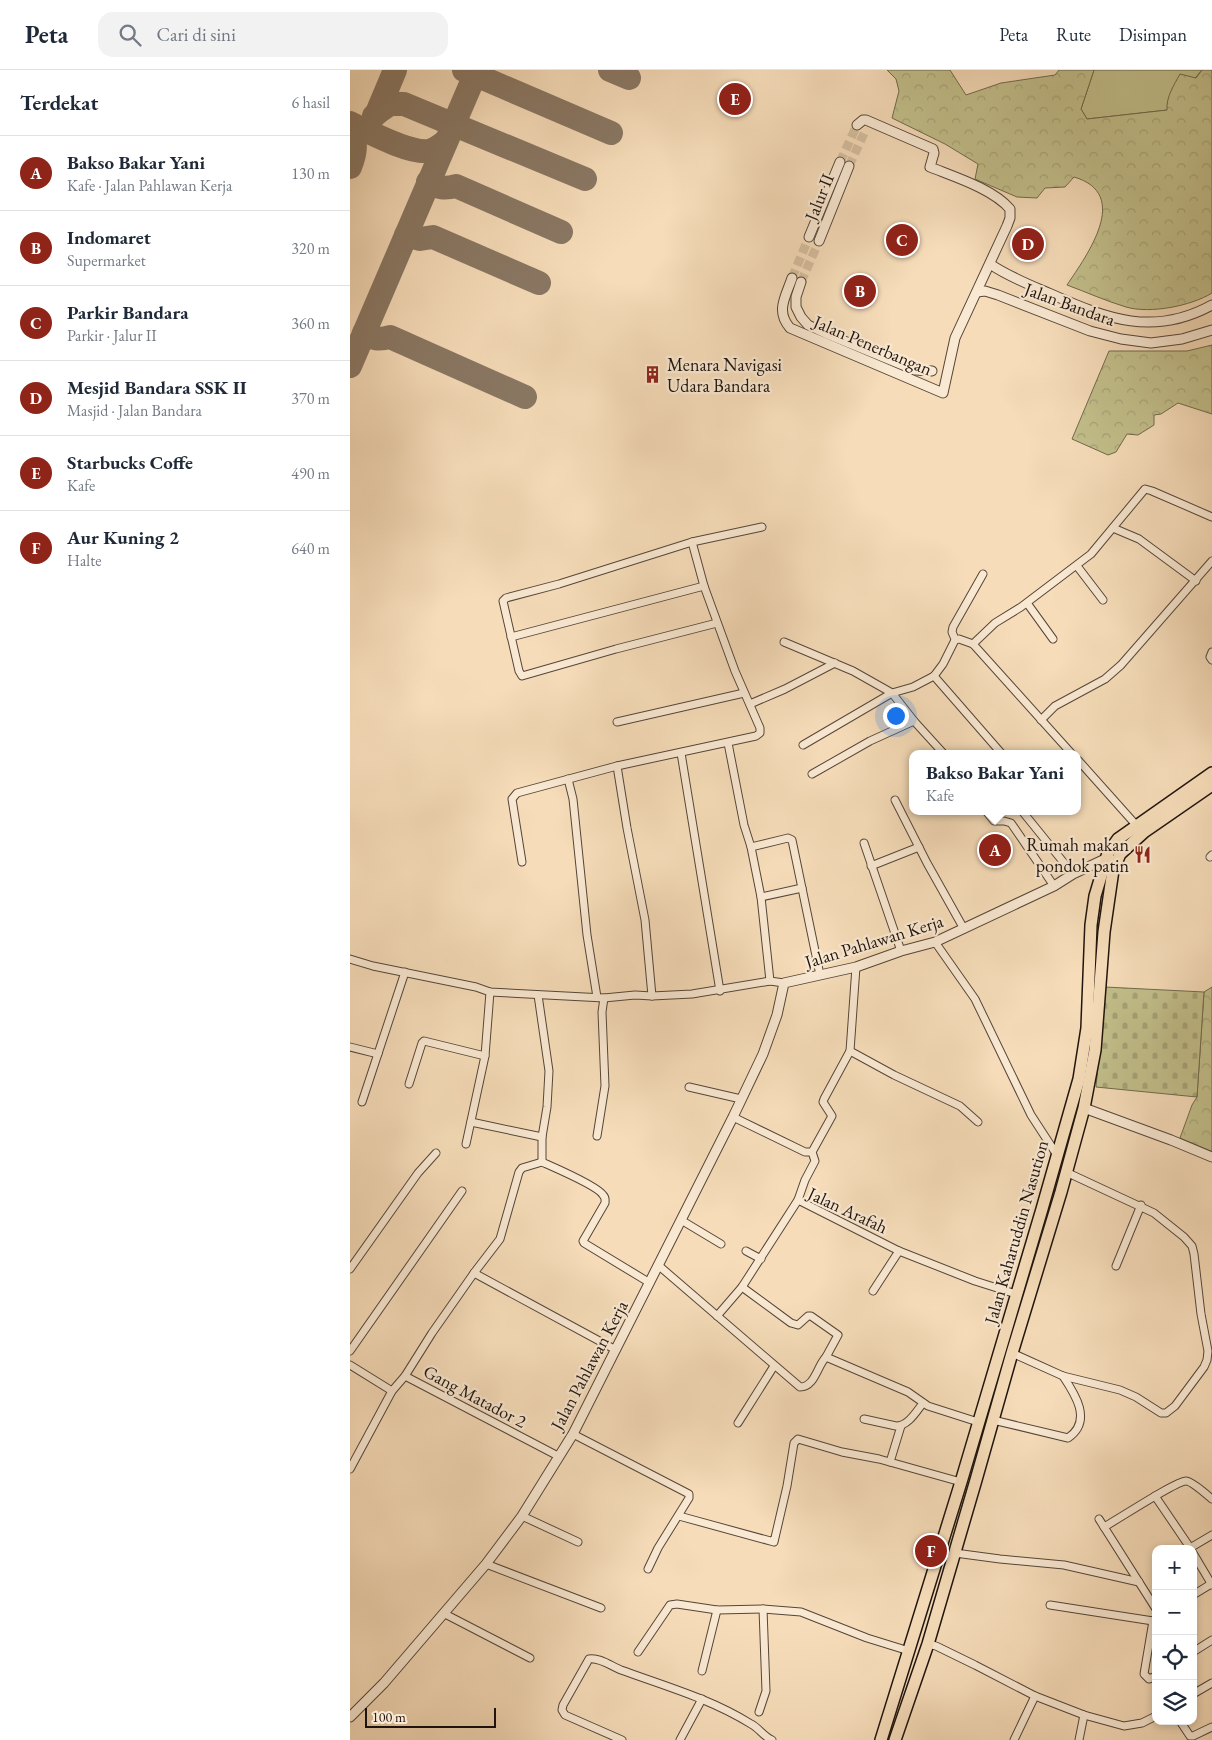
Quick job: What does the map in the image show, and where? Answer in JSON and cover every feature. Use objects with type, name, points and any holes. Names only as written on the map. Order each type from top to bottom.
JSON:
[{"type":"highway","name":"Jalan Kaharuddin Nasution","points":[[881,1740],[961,1482],[1016,1294],[1048,1211],[1066,1172],[1084,1108],[1096,1050],[1104,932],[1112,877],[1111,847],[1118,839],[1212,773]]},
{"type":"highway","name":"Jalan Kaharuddin Nasution","points":[[895,1740],[928,1644],[955,1552],[1012,1353],[1048,1211],[1057,1155],[1079,1079],[1087,1028],[1094,896],[1111,860],[1144,832],[1212,785]]},
{"type":"street","points":[[857,125],[863,120],[868,125],[932,150],[934,153],[930,167],[977,187],[1004,202],[1010,209],[1010,218],[1007,226],[955,338],[950,362],[914,380]]},
{"type":"street","name":"Jalur II","points":[[819,241],[845,164],[823,203]]},
{"type":"street","points":[[809,237],[823,203],[832,207]]},
{"type":"street","name":"Jalan Bandara","points":[[990,264],[1012,278],[1082,308],[1127,321],[1151,323],[1175,321],[1212,305]]},
{"type":"street","name":"Jalan Penerbangan","points":[[792,278],[782,314],[784,321],[790,328],[944,393],[950,362]]},
{"type":"street","points":[[801,282],[796,297],[796,307],[808,325],[915,370],[932,371]]},
{"type":"street","name":"Jalan Bandara","points":[[977,292],[985,291],[998,295],[1090,331],[1121,339],[1151,343],[1182,339],[1212,330]]},
{"type":"street","points":[[973,644],[995,623],[1027,602],[1091,554],[1145,489],[1212,517]]},
{"type":"street","points":[[718,623],[616,648],[522,676],[519,671],[503,604],[506,598],[559,584],[692,542],[762,527]]},
{"type":"street","points":[[1113,528],[1139,539],[1196,581]]},
{"type":"street","points":[[522,862],[512,799],[517,793],[617,766],[728,743],[756,736],[760,733],[760,728],[744,693],[704,586],[692,542]]},
{"type":"street","points":[[1041,720],[1055,706],[1105,679],[1121,665],[1212,562]]},
{"type":"street","points":[[1077,566],[1103,600]]},
{"type":"street","points":[[803,744],[892,693],[913,687],[934,676],[943,664],[955,639],[952,630],[983,574]]},
{"type":"street","points":[[511,637],[704,586]]},
{"type":"street","points":[[1027,602],[1053,639]]},
{"type":"street","points":[[955,639],[959,638],[973,644],[1068,750]]},
{"type":"street","points":[[784,642],[853,671],[892,693],[940,750]]},
{"type":"street","points":[[1212,652],[1210,657],[1212,660]]},
{"type":"street","points":[[750,704],[785,690],[835,663]]},
{"type":"street","points":[[934,676],[999,750]]},
{"type":"street","points":[[616,722],[744,693]]},
{"type":"street","points":[[812,774],[870,741],[914,721]]},
{"type":"street","points":[[728,743],[744,825],[751,847],[761,897],[770,982]]},
{"type":"street","points":[[681,753],[720,991]]},
{"type":"street","points":[[1081,763],[1137,826]]},
{"type":"street","points":[[617,766],[645,920],[652,996]]},
{"type":"street","points":[[568,779],[573,799],[587,935],[602,1012],[605,1086],[597,1136]]},
{"type":"street","points":[[895,800],[964,929]]},
{"type":"street","points":[[989,815],[994,822],[1004,821],[1011,823],[1054,886]]},
{"type":"street","points":[[1025,815],[1073,874]]},
{"type":"street","points":[[751,847],[788,838],[792,839],[820,975]]},
{"type":"street","points":[[864,844],[901,951]]},
{"type":"street","points":[[872,866],[919,847]]},
{"type":"street","name":"Jalan Pahlawan Kerja","points":[[350,959],[373,966],[476,987],[490,992],[538,995],[652,996],[720,991],[770,982],[784,983],[856,966],[935,942],[1054,886],[1073,874],[1111,860]]},
{"type":"street","points":[[761,897],[802,888]]},
{"type":"street","points":[[935,942],[975,999],[1031,1115],[1057,1155]]},
{"type":"street","points":[[798,1200],[805,1180],[815,1161],[812,1152],[832,1116],[824,1099],[850,1051],[856,966]]},
{"type":"street","points":[[362,1102],[405,972]]},
{"type":"street","name":"Jalan Pahlawan Kerja","points":[[350,1717],[384,1683],[486,1564],[522,1516],[573,1434],[733,1117],[770,1038],[784,983]]},
{"type":"street","points":[[466,1144],[485,1056],[490,992]]},
{"type":"street","points":[[538,995],[549,1071],[547,1107],[542,1138],[542,1162]]},
{"type":"street","points":[[408,1084],[424,1041],[485,1056]]},
{"type":"street","points":[[350,1047],[378,1054]]},
{"type":"street","points":[[850,1051],[894,1075],[960,1106],[978,1122]]},
{"type":"street","points":[[689,1087],[741,1099]]},
{"type":"street","points":[[1084,1108],[1212,1157]]},
{"type":"street","points":[[733,1117],[805,1152],[812,1152]]},
{"type":"street","points":[[471,1122],[542,1138]]},
{"type":"street","points":[[350,1269],[418,1173],[436,1153]]},
{"type":"street","points":[[350,1469],[392,1391],[405,1376],[432,1333],[501,1237],[507,1211],[519,1172],[522,1168],[542,1162],[601,1192],[605,1202],[583,1241],[584,1243],[650,1283]]},
{"type":"street","points":[[1012,1353],[1063,1376],[1120,1390],[1136,1397],[1162,1413],[1166,1413],[1175,1406],[1208,1360],[1192,1246],[1154,1212],[1066,1172]]},
{"type":"street","points":[[350,1351],[462,1191]]},
{"type":"street","name":"Jalan Arafah","points":[[717,1316],[742,1287],[798,1200],[899,1251],[975,1281],[1016,1294]]},
{"type":"street","points":[[1116,1266],[1141,1206]]},
{"type":"street","points":[[681,1220],[721,1244]]},
{"type":"street","points":[[746,1251],[761,1259]]},
{"type":"street","points":[[873,1291],[899,1251]]},
{"type":"street","points":[[658,1265],[774,1366],[800,1387],[804,1387],[813,1380],[838,1335],[811,1316],[808,1316],[798,1326],[791,1323],[742,1287]]},
{"type":"street","points":[[474,1273],[616,1350]]},
{"type":"street","points":[[826,1357],[908,1392],[928,1406],[978,1422]]},
{"type":"street","points":[[350,1365],[392,1391]]},
{"type":"street","points":[[738,1423],[774,1366]]},
{"type":"street","name":"Gang Matador 2","points":[[405,1376],[558,1456]]},
{"type":"street","points":[[992,1420],[1068,1438],[1075,1433],[1081,1417],[1077,1397],[1063,1376]]},
{"type":"street","points":[[890,1462],[902,1426],[923,1403]]},
{"type":"street","points":[[864,1419],[902,1426]]},
{"type":"street","points":[[573,1434],[688,1492],[689,1498],[658,1548],[648,1569]]},
{"type":"street","points":[[679,1516],[774,1542],[787,1486],[794,1443],[798,1439],[961,1482]]},
{"type":"street","points":[[1104,1527],[1155,1496],[1186,1481],[1212,1499]]},
{"type":"street","points":[[1155,1496],[1188,1545]]},
{"type":"street","points":[[522,1516],[578,1542]]},
{"type":"street","points":[[1099,1519],[1152,1603]]},
{"type":"street","points":[[1197,1545],[1212,1534]]},
{"type":"street","points":[[955,1552],[1000,1559],[1064,1565],[1139,1582]]},
{"type":"street","points":[[1197,1560],[1212,1584],[1197,1593]]},
{"type":"street","points":[[486,1564],[601,1608]]},
{"type":"street","points":[[638,1652],[670,1605],[677,1604],[717,1610],[764,1609],[801,1612],[867,1638],[909,1651]]},
{"type":"street","points":[[1050,1605],[1152,1620]]},
{"type":"street","points":[[760,1712],[766,1691],[764,1609]]},
{"type":"street","points":[[702,1670],[717,1610]]},
{"type":"street","points":[[445,1614],[530,1658]]},
{"type":"street","points":[[1152,1631],[1144,1674],[1149,1679],[1152,1678]]},
{"type":"street","points":[[1197,1649],[1212,1640]]},
{"type":"street","points":[[928,1644],[976,1665],[1035,1696],[1084,1715],[1124,1726],[1142,1723],[1152,1718]]},
{"type":"street","points":[[622,1740],[565,1715],[562,1710],[589,1658],[702,1699],[753,1725],[770,1740]]},
{"type":"street","points":[[1197,1692],[1212,1683]]},
{"type":"street","points":[[1014,1740],[1035,1696]]},
{"type":"street","points":[[680,1740],[702,1699]]},
{"type":"street","points":[[1079,1740],[1084,1715]]},
{"type":"street","points":[[1183,1725],[1190,1736],[1212,1727]]},
{"type":"green space","points":[[887,70],[950,70],[966,95],[1001,83],[1055,75],[1059,70],[1094,70],[1081,109],[1087,119],[1167,110],[1169,96],[1180,74],[1196,78],[1202,70],[1212,70],[1212,293],[1182,305],[1147,310],[1126,307],[1067,285],[1085,258],[1100,226],[1103,211],[1100,197],[1091,185],[1074,177],[1065,187],[1045,188],[1037,198],[1017,197],[975,179],[978,164],[945,144],[892,118],[899,91],[896,79]]},
{"type":"green space","points":[[1094,70],[1202,70],[1168,110],[1087,119],[1081,109]]},
{"type":"green space","points":[[1212,345],[1212,414],[1178,403],[1161,414],[1154,415],[1154,425],[1138,435],[1127,434],[1116,452],[1108,455],[1072,439],[1109,351],[1187,351]]},
{"type":"green space","points":[[1105,987],[1204,992],[1197,1097],[1096,1087]]},
{"type":"green space","points":[[1212,987],[1212,1152],[1180,1138],[1192,1105],[1197,1097],[1204,992]]},
{"type":"taxiway","points":[[374,116],[395,70]]},
{"type":"taxiway","points":[[464,70],[611,133]]},
{"type":"taxiway","points":[[350,366],[477,70]]},
{"type":"taxiway","points":[[610,70],[629,78]]},
{"type":"taxiway","points":[[377,113],[390,104],[404,104],[585,179]]},
{"type":"taxiway","points":[[350,123],[390,142],[421,151],[429,151],[446,141]]},
{"type":"taxiway","points":[[350,127],[355,147],[350,167]]},
{"type":"taxiway","points":[[428,182],[435,186],[456,186],[561,232]]},
{"type":"taxiway","points":[[406,235],[420,239],[433,237],[539,283]]},
{"type":"taxiway","points":[[364,333],[376,338],[390,337],[525,397]]},
{"type":"tunnel","points":[[840,162],[857,125]]},
{"type":"tunnel","points":[[849,166],[866,129]]},
{"type":"tunnel","points":[[792,278],[809,237]]},
{"type":"tunnel","points":[[801,282],[819,241]]},
{"type":"place","name":"Starbucks Coffe","points":[[735,99]]},
{"type":"place","name":"Parkir Bandara","points":[[902,240]]},
{"type":"place","name":"Mesjid Bandara SSK II","points":[[1028,244]]},
{"type":"place","name":"Indomaret","points":[[860,291]]},
{"type":"place","name":"Menara Navigasi Udara Bandara","points":[[653,374]]},
{"type":"place","name":"Bakso Bakar Yani","points":[[995,850]]},
{"type":"place","name":"Rumah makan pondok patin","points":[[1143,854]]},
{"type":"place","name":"Aur Kuning 2","points":[[931,1551]]}]
